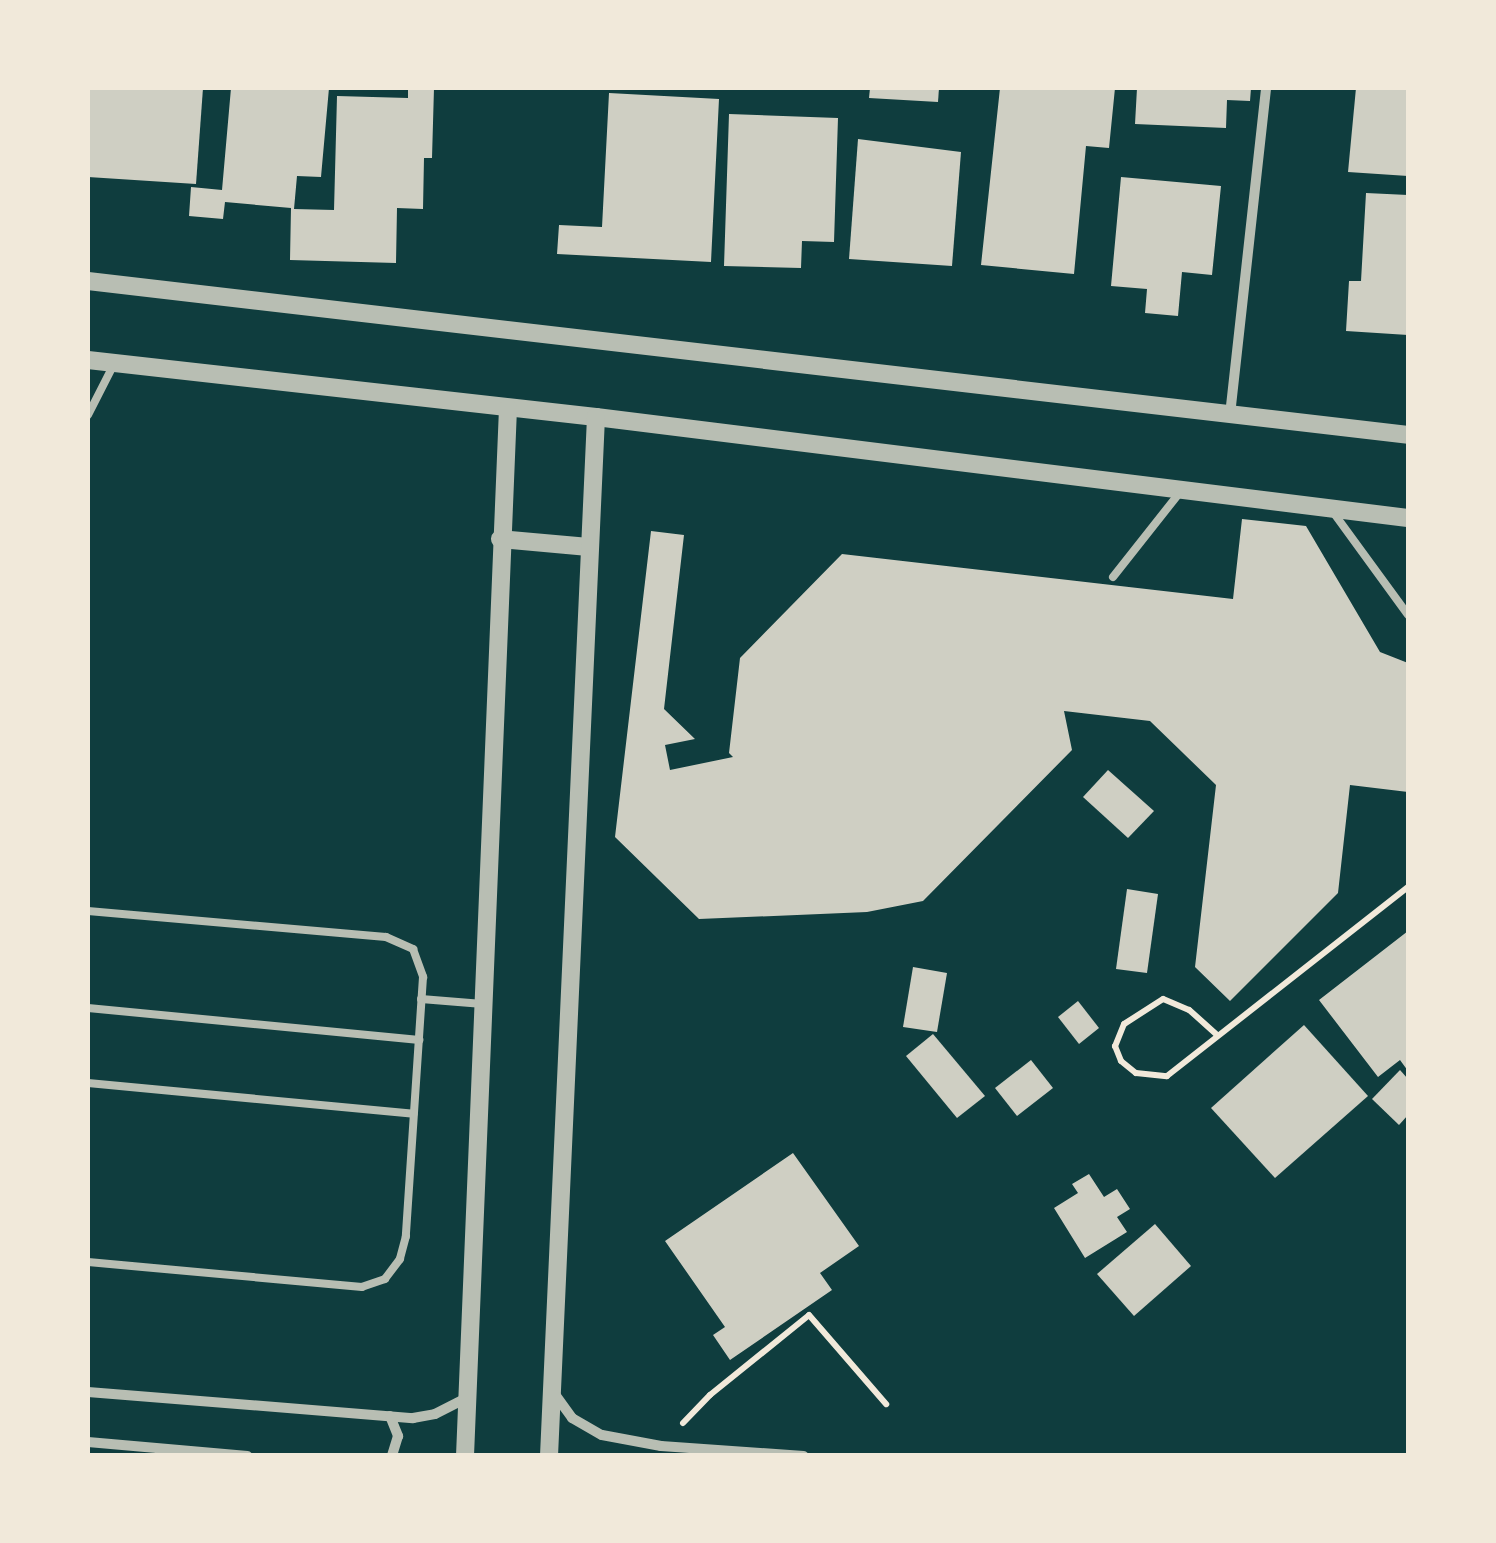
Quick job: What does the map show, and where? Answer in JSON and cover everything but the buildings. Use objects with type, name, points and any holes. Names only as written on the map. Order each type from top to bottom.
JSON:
[{"type":"street","points":[[1230,415],[1266,88]]},
{"type":"street","points":[[88,282],[1408,436]]},
{"type":"street","points":[[88,360],[596,417],[1408,518]]},
{"type":"street","points":[[465,1456],[508,408]]},
{"type":"street","points":[[549,1456],[596,417]]},
{"type":"street","points":[[500,539],[590,547]]},
{"type":"street","points":[[551,1386],[572,1418],[588,1429],[658,1451],[804,1456]]},
{"type":"street","points":[[88,1392],[390,1416],[435,1414],[468,1397]]},
{"type":"street","points":[[390,1416],[398,1436],[392,1456]]},
{"type":"street","points":[[88,1442],[132,1451],[248,1456]]},
{"type":"lane","points":[[88,415],[114,363]]},
{"type":"lane","points":[[1113,577],[1180,491]]},
{"type":"lane","points":[[1330,508],[1408,615]]},
{"type":"lane","points":[[88,911],[400,940],[413,949],[421,962],[406,1236],[400,1258],[385,1279],[362,1287],[88,1262]]},
{"type":"lane","points":[[421,999],[483,1004]]},
{"type":"lane","points":[[88,1008],[418,1040]]},
{"type":"lane","points":[[88,1082],[414,1114]]},
{"type":"path","points":[[1216,1034],[1189,1010],[1163,999],[1124,1024],[1114,1046],[1122,1061],[1136,1073],[1156,1078],[1176,1070],[1216,1034],[1408,887]]},
{"type":"path","points":[[658,1451],[710,1395],[810,1315],[886,1404]]}]
